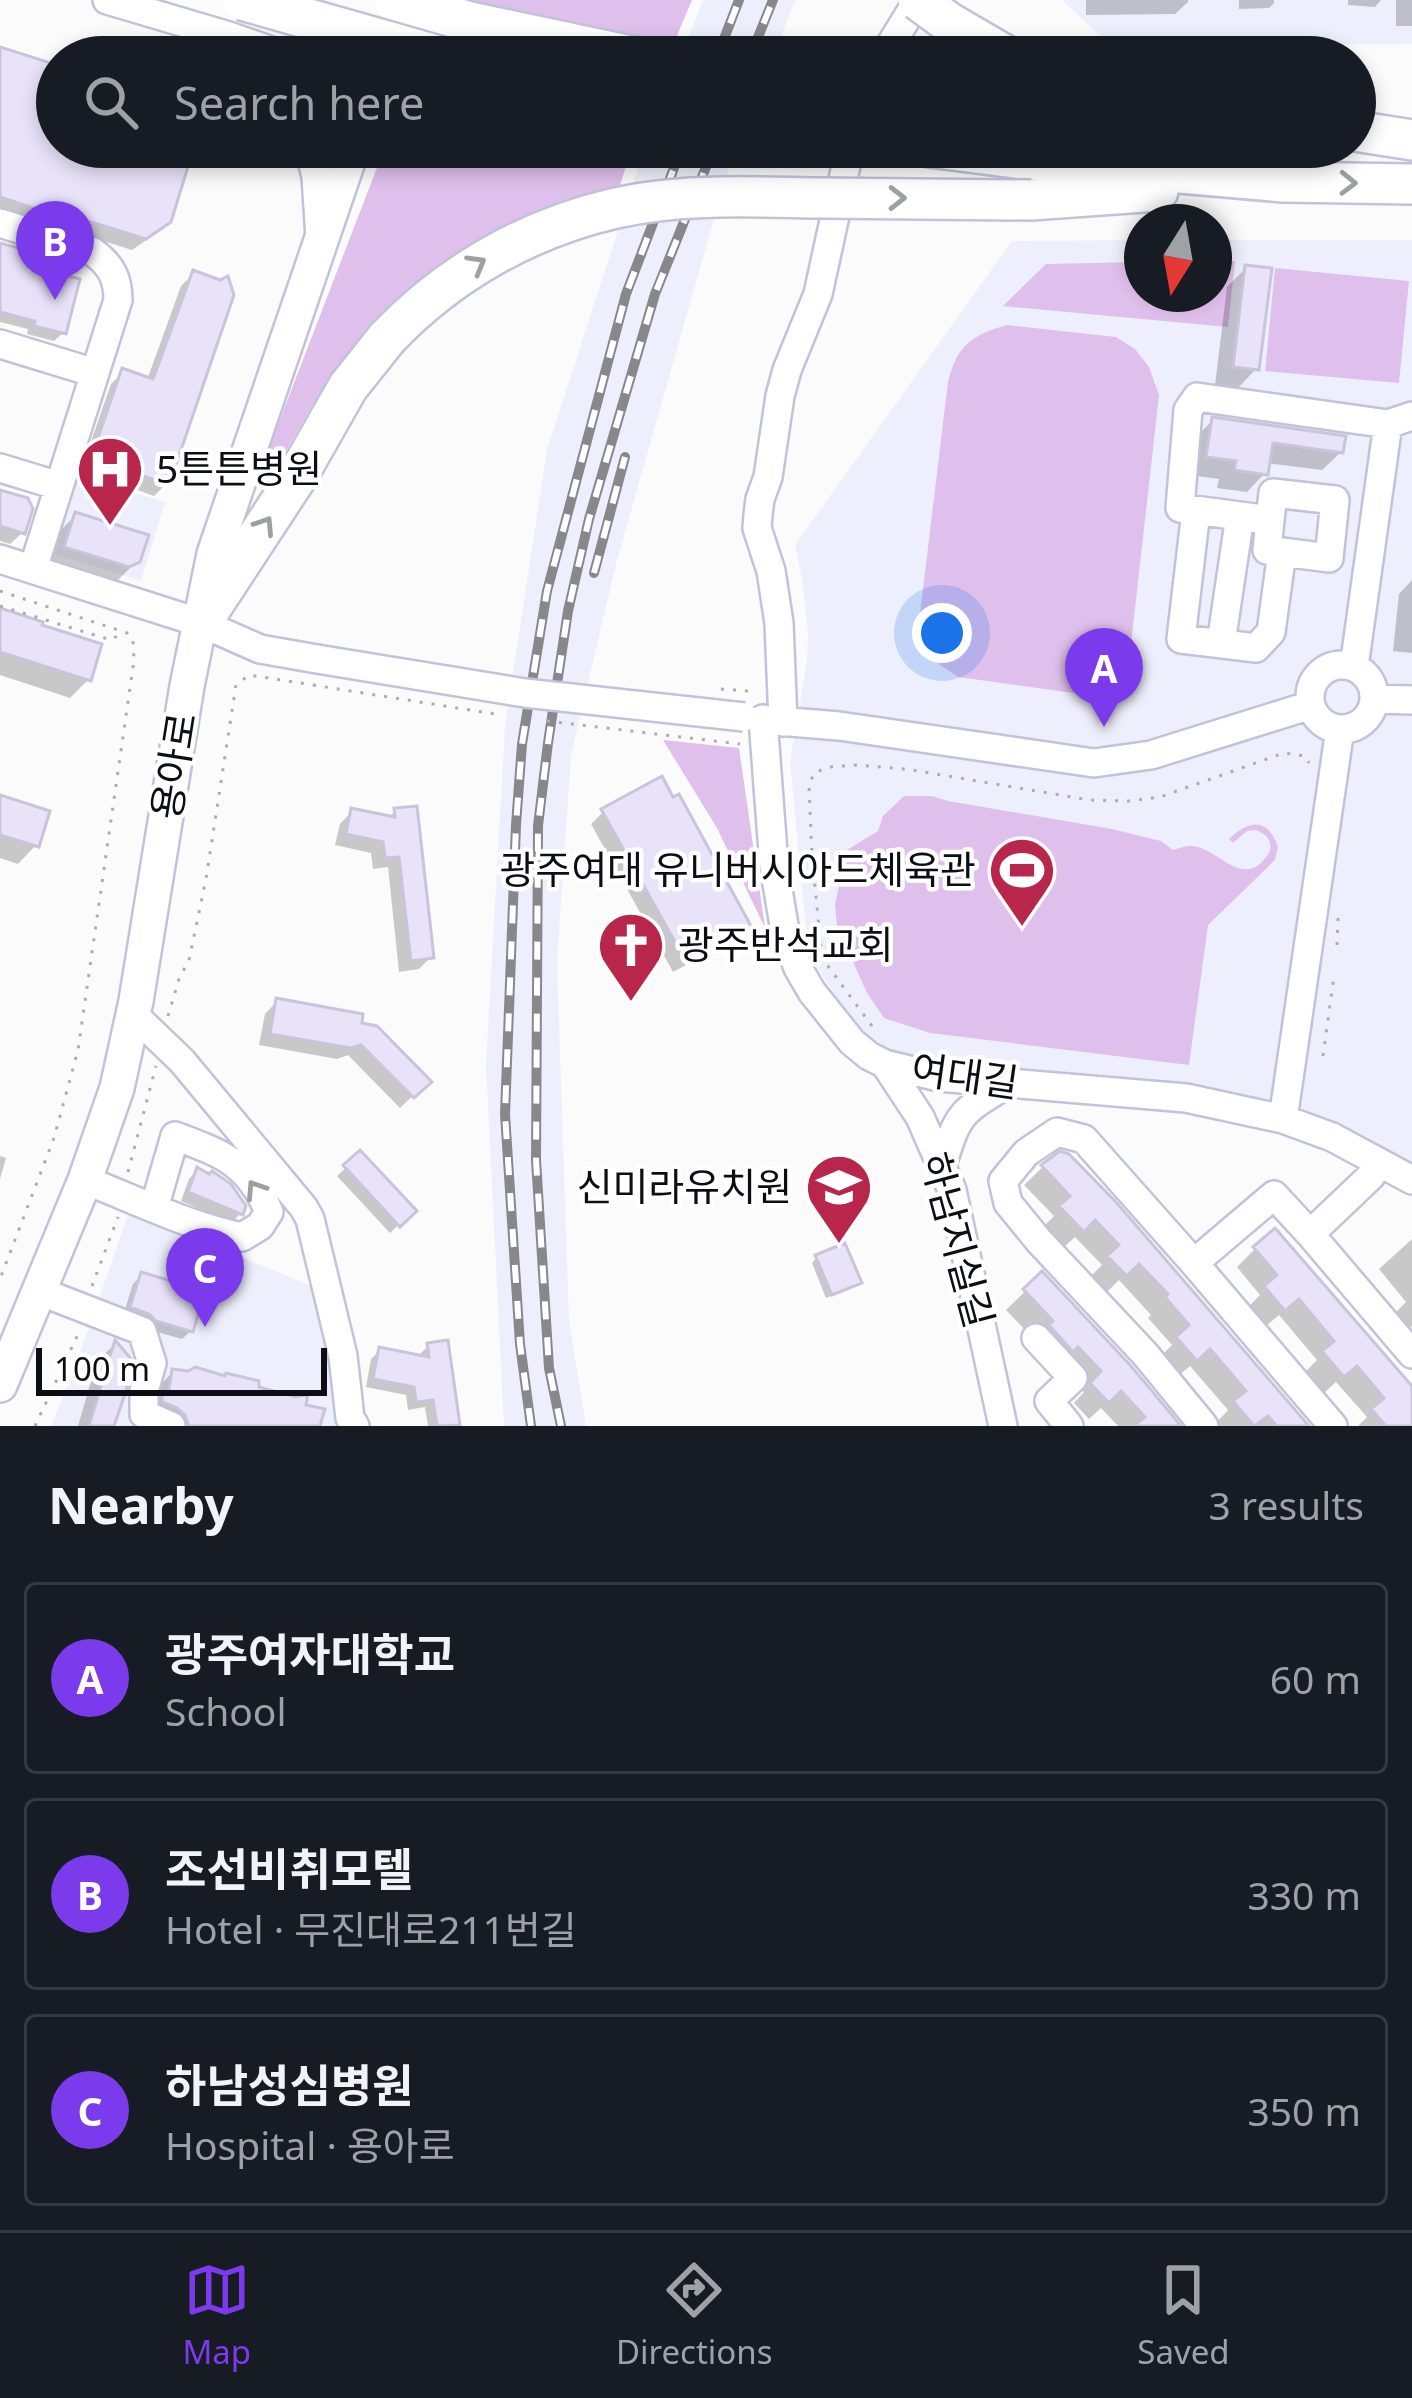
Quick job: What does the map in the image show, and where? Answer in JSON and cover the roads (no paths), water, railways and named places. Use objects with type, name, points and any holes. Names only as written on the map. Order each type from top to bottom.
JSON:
[{"type":"highway","points":[[394,0],[536,36]]},
{"type":"highway","points":[[918,0],[972,36]]},
{"type":"highway","points":[[239,31],[344,31],[363,36]]},
{"type":"highway","points":[[1376,138],[1412,141]]},
{"type":"highway","points":[[996,168],[1035,180]]},
{"type":"highway","points":[[201,623],[298,476],[348,387],[387,338],[416,307],[457,276],[544,230],[619,207],[1035,180],[1412,184]]},
{"type":"main road","points":[[397,36],[412,0]]},
{"type":"main road","name":"용아로","points":[[0,1385],[85,1180],[117,1088],[214,554],[346,168]]},
{"type":"street","points":[[107,0],[239,31]]},
{"type":"street","points":[[281,36],[294,23],[301,0]]},
{"type":"street","points":[[896,36],[918,0]]},
{"type":"street","points":[[314,168],[320,244]]},
{"type":"street","name":"여대길","points":[[845,168],[818,294],[780,396],[758,515],[779,623],[760,712],[774,866],[786,937],[812,992],[852,1042],[885,1064],[938,1077],[1186,1098],[1283,1119],[1332,1138],[1412,1180]]},
{"type":"street","points":[[0,223],[93,252],[105,260],[118,285],[118,300],[33,569]]},
{"type":"street","points":[[0,344],[95,373]]},
{"type":"street","points":[[1270,520],[1180,508],[1189,410],[1197,397],[1400,420],[1354,668]]},
{"type":"street","points":[[0,467],[59,486]]},
{"type":"street","points":[[1273,493],[1335,500],[1329,558],[1267,550],[1270,520],[1273,493]]},
{"type":"street","points":[[1196,511],[1181,639],[1256,648],[1271,632],[1282,552]]},
{"type":"street","points":[[1221,644],[1240,516]]},
{"type":"street","points":[[0,559],[201,623],[315,672],[760,712],[1094,764],[1151,754],[1311,705]]},
{"type":"street","points":[[1334,666],[1354,668],[1369,680],[1374,699],[1367,718],[1340,729],[1322,722],[1310,695],[1317,676],[1334,666]]},
{"type":"street","points":[[1374,699],[1412,700]]},
{"type":"street","points":[[1283,1119],[1340,729]]},
{"type":"street","points":[[133,1014],[182,1061],[310,1219],[355,1426]]},
{"type":"street","name":"하남지실길","points":[[885,1064],[920,1117],[952,1190],[1003,1426]]},
{"type":"street","points":[[942,1166],[962,1114],[1009,1083]]},
{"type":"street","points":[[1204,1426],[1008,1203],[1003,1181],[1026,1153],[1057,1132],[1084,1138],[1333,1426]]},
{"type":"street","points":[[1310,1234],[1371,1176],[1376,1161]]},
{"type":"street","points":[[85,1180],[154,1208]]},
{"type":"street","points":[[1194,1263],[1274,1195],[1412,1354]]},
{"type":"street","points":[[37,1298],[142,1331],[152,1363],[144,1414],[170,1425]]},
{"type":"street","points":[[86,1315],[123,1337],[141,1357],[133,1406],[139,1420],[152,1426]]},
{"type":"street","points":[[1036,1338],[1073,1378],[1049,1401],[1070,1426]]},
{"type":"railway","points":[[725,36],[739,0]]},
{"type":"railway","points":[[758,36],[773,0]]},
{"type":"railway","points":[[531,1426],[520,1344],[505,1114],[522,744],[547,591],[626,294],[674,168]]},
{"type":"railway","points":[[561,1426],[549,1368],[536,1160],[538,826],[568,611],[589,519],[655,294],[706,168]]},
{"type":"railway","points":[[594,573],[625,457]]},
{"type":"place","name":"조선비취모텔","points":[[55,300]]},
{"type":"place","name":"5튼튼병원","points":[[110,528]]},
{"type":"place","name":"광주여자대학교","points":[[1104,727]]},
{"type":"place","name":"광주여대 유니버시아드체육관","points":[[1022,929]]},
{"type":"place","name":"광주반석교회","points":[[631,1004]]},
{"type":"place","name":"신미라유치원","points":[[839,1246]]},
{"type":"place","name":"하남성심병원","points":[[205,1327]]}]
